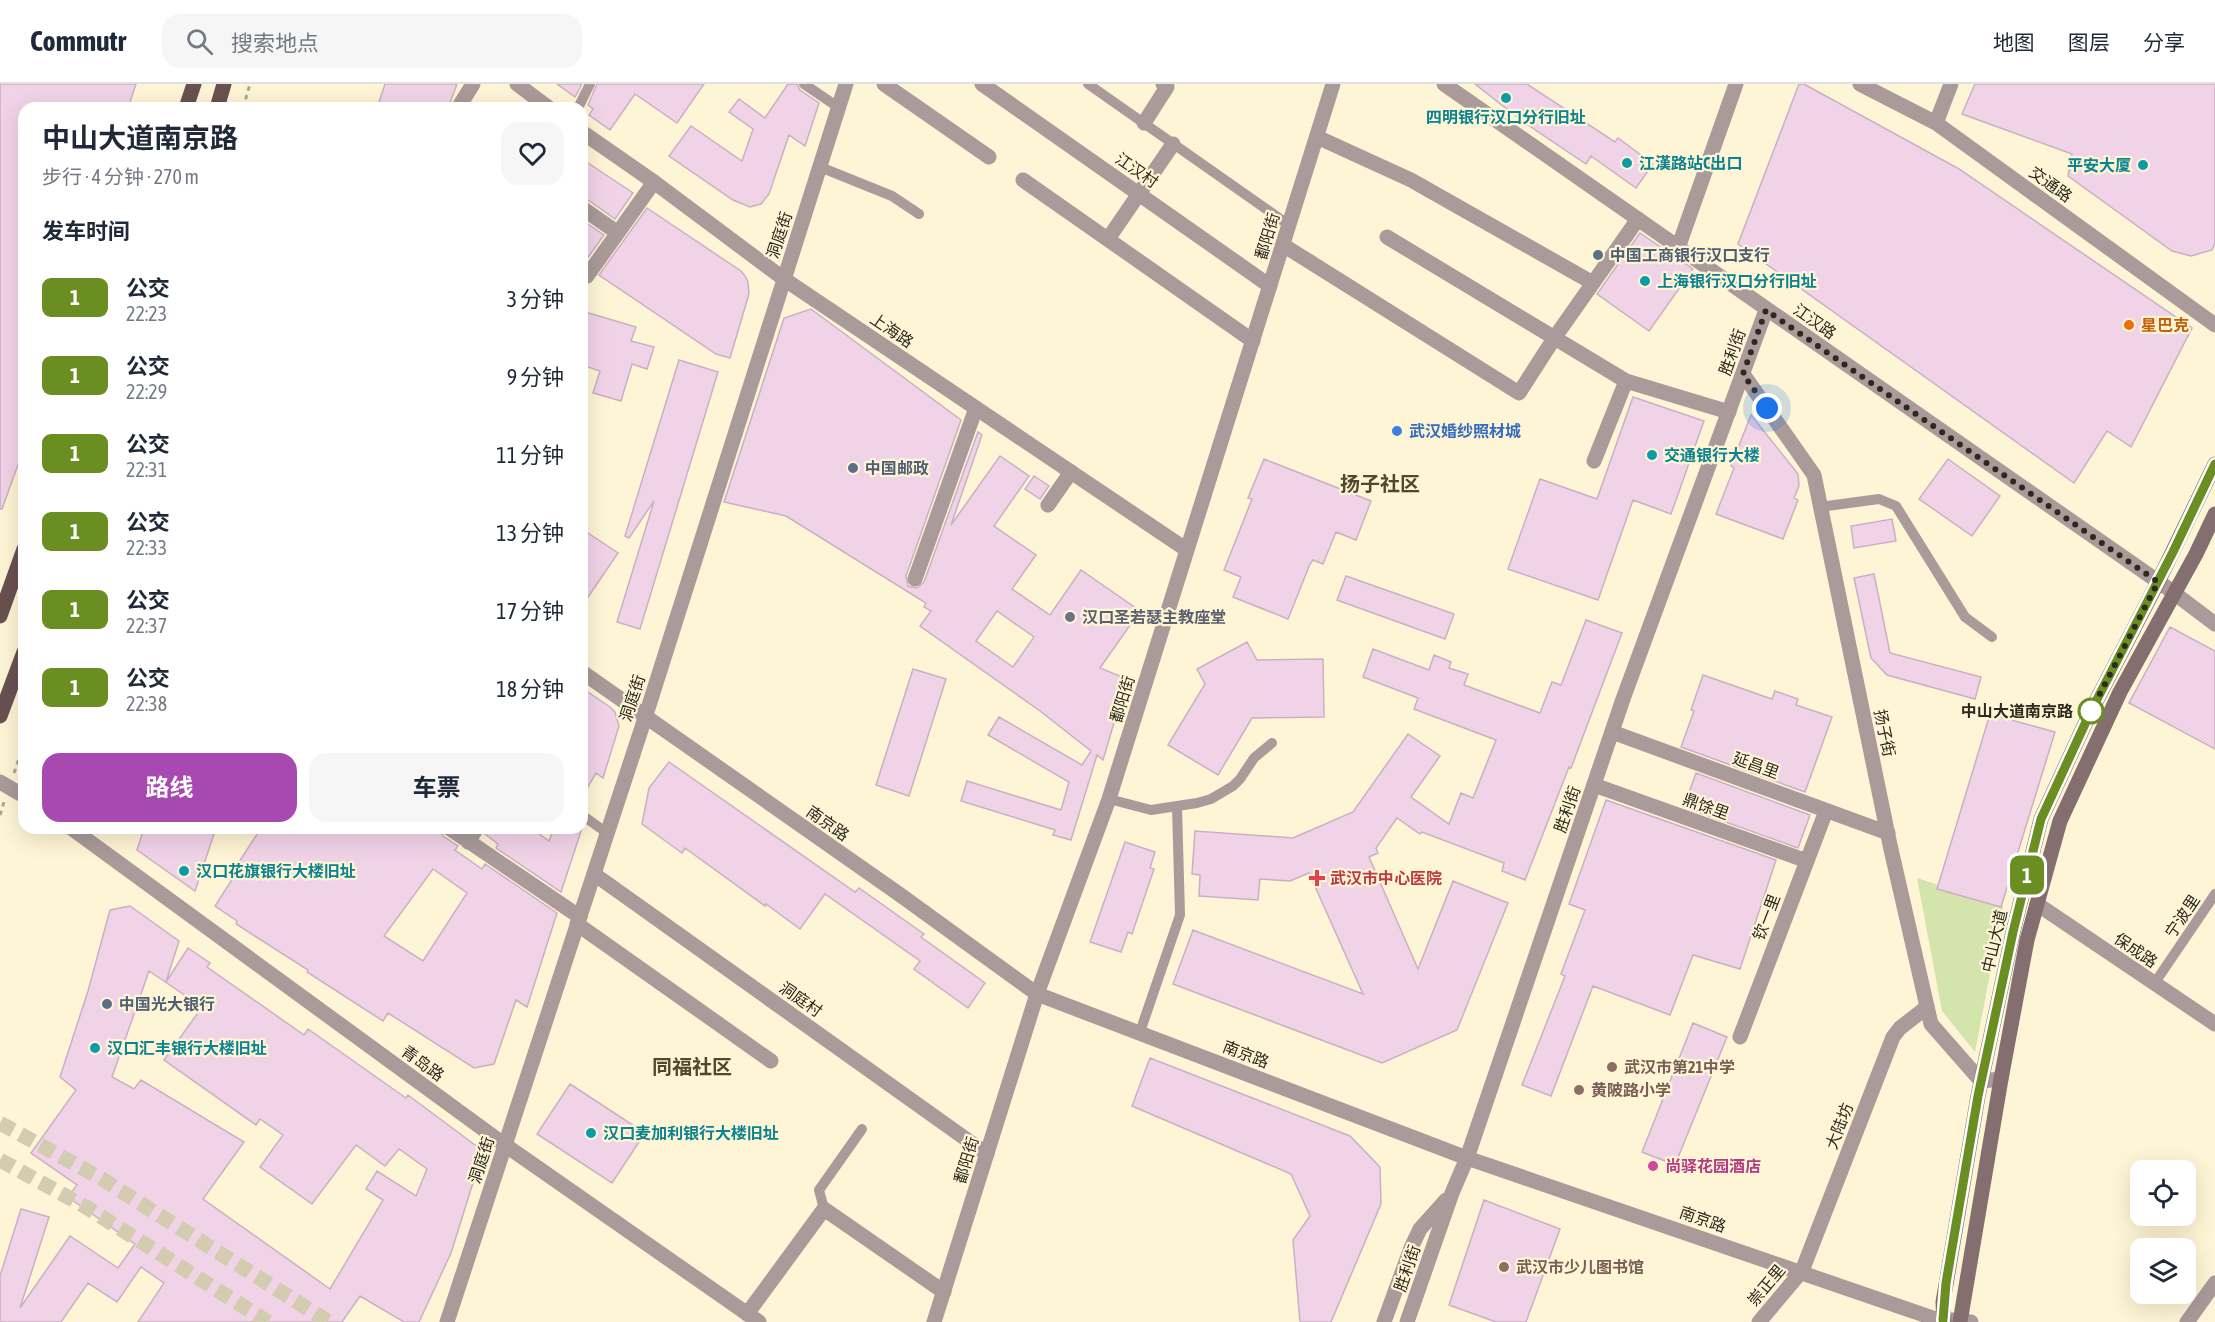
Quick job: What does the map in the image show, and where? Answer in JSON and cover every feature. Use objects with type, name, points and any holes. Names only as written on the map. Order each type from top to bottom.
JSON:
[{"type":"main road","points":[[188,102],[194,84]]},
{"type":"main road","points":[[219,102],[224,84]]},
{"type":"main road","name":"中山大道","points":[[1949,1321],[2001,1079],[2027,940],[2060,821],[2166,587],[2215,464]]},
{"type":"main road","name":"中山大道","points":[[1949,1321],[1943,1302],[1955,1227],[2013,932],[2041,819],[2091,711],[2166,587],[2196,554],[2215,514]]},
{"type":"main road","points":[[0,616],[18,566]]},
{"type":"main road","points":[[0,716],[18,668]]},
{"type":"street","points":[[462,102],[473,84]]},
{"type":"street","points":[[517,84],[541,102]]},
{"type":"street","name":"洞庭街","points":[[447,1322],[645,718],[846,84]]},
{"type":"street","points":[[884,84],[989,157]]},
{"type":"street","name":"江汉村","points":[[982,84],[1270,286]]},
{"type":"street","points":[[1144,123],[1167,87],[1163,84]]},
{"type":"street","name":"鄱阳街","points":[[934,1322],[1038,994],[1110,799],[1333,84]]},
{"type":"street","name":"江汉路","points":[[1444,84],[2166,587],[2215,624]]},
{"type":"street","points":[[1678,248],[1736,84]]},
{"type":"street","name":"交通路","points":[[1860,84],[1936,123],[2215,325]]},
{"type":"street","points":[[1936,123],[1951,84]]},
{"type":"street","name":"上海路","points":[[588,136],[654,182],[784,279],[1187,550]]},
{"type":"street","points":[[1317,137],[1411,180],[1593,283]]},
{"type":"street","points":[[1108,239],[1173,144]]},
{"type":"street","points":[[1023,180],[1253,341]]},
{"type":"street","points":[[588,275],[654,182]]},
{"type":"street","points":[[588,212],[618,233]]},
{"type":"street","points":[[1283,245],[1519,393],[1555,337],[1638,219]]},
{"type":"street","points":[[1387,237],[1626,381],[1729,412]]},
{"type":"street","name":"胜利街","points":[[1407,1322],[1452,1193],[1467,1158],[1612,732],[1766,310]]},
{"type":"street","name":"扬子街","points":[[1743,374],[1814,475],[1888,833],[1931,1024],[1982,1081]]},
{"type":"street","points":[[1594,461],[1626,381]]},
{"type":"street","points":[[915,579],[976,408]]},
{"type":"street","points":[[1048,505],[1071,472]]},
{"type":"street","name":"南京路","points":[[588,676],[1038,994],[1467,1158],[1949,1321]]},
{"type":"street","name":"延昌里","points":[[1612,732],[1888,833]]},
{"type":"street","points":[[0,782],[18,792]]},
{"type":"street","name":"鼎馀里","points":[[1594,784],[1806,861]]},
{"type":"street","name":"钦一里","points":[[1740,1037],[1826,811]]},
{"type":"street","name":"青岛路","points":[[79,834],[505,1145],[753,1318]]},
{"type":"street","points":[[457,834],[771,1061]]},
{"type":"street","points":[[468,842],[473,834]]},
{"type":"street","name":"洞庭村","points":[[594,874],[987,1154]]},
{"type":"street","name":"保成路","points":[[2037,904],[2215,1024]]},
{"type":"street","name":"大陆坊","points":[[1802,1271],[1893,1037],[1900,1028],[1927,1007]]},
{"type":"street","points":[[1982,1081],[2001,1079]]},
{"type":"street","points":[[1384,1322],[1420,1229],[1452,1193]]},
{"type":"street","points":[[753,1318],[824,1209],[944,1292]]},
{"type":"street","name":"崇正里","points":[[1759,1322],[1802,1271]]},
{"type":"street","points":[[2187,1322],[2215,1283]]},
{"type":"lane","points":[[581,102],[590,84]]},
{"type":"lane","points":[[804,84],[838,107]]},
{"type":"lane","points":[[1088,84],[1289,225]]},
{"type":"lane","points":[[820,167],[892,196],[919,214]]},
{"type":"lane","points":[[1820,507],[1879,499],[1896,506],[1965,618],[1992,638]]},
{"type":"lane","points":[[1110,799],[1151,810],[1197,803],[1224,791],[1240,779],[1254,759],[1272,743]]},
{"type":"lane","points":[[1140,1032],[1180,915],[1177,807]]},
{"type":"lane","points":[[588,819],[607,833]]},
{"type":"lane","name":"宁波里","points":[[2154,984],[2215,894]]},
{"type":"lane","points":[[824,1209],[819,1190],[862,1129]]},
{"type":"path","points":[[245,102],[250,84]]},
{"type":"green space","points":[[1917,878],[2003,906],[1975,1052],[1942,1011]]},
{"type":"building","points":[[0,84],[136,84],[130,102],[18,102],[18,465],[2,509],[0,509]]},
{"type":"building","points":[[385,84],[457,84],[450,102],[379,102]]},
{"type":"building","points":[[557,84],[582,84],[575,97]]},
{"type":"building","points":[[597,84],[704,84],[677,123],[635,94],[610,130],[589,115],[593,109],[588,105]]},
{"type":"building","points":[[788,84],[797,84],[800,90],[819,103],[805,146],[789,135],[769,194],[761,204],[750,207],[733,200],[669,156],[691,126],[742,161],[753,129],[729,112],[739,99],[765,118]]},
{"type":"building","points":[[1475,84],[1527,84],[1615,142],[1618,138],[1653,164],[1636,188],[1591,156],[1586,164],[1522,121]]},
{"type":"building","points":[[1799,84],[1804,84],[1959,169],[2192,328],[2131,447],[2107,431],[2074,483],[1738,244]]},
{"type":"building","name":"平安大厦","points":[[1975,84],[2215,84],[2215,243],[2212,250],[2191,256],[2172,251],[2068,176],[2072,154],[1962,114]]},
{"type":"building","points":[[588,163],[633,193],[615,219],[588,200]]},
{"type":"building","points":[[647,208],[741,271],[745,276],[749,294],[730,358],[716,354],[599,275]]},
{"type":"building","points":[[588,224],[604,235],[588,257]]},
{"type":"building","name":"上海银行汉口分行旧址","points":[[1640,233],[1693,269],[1649,331],[1597,294]]},
{"type":"building","points":[[811,309],[961,420],[906,576],[908,586],[917,588],[924,582],[978,432],[982,435],[951,525],[1000,456],[1029,476],[994,526],[1036,555],[1012,589],[1050,615],[1081,570],[1140,611],[1100,668],[1127,679],[1103,760],[1097,755],[1071,840],[1053,835],[1055,830],[961,801],[967,781],[1061,810],[1069,782],[988,735],[999,717],[1082,765],[1091,751],[1040,711],[920,626],[931,611],[924,607],[926,603],[786,516],[724,502],[784,318]],"holes":[[[997,611],[1034,637],[1013,667],[976,641]]]},
{"type":"building","points":[[588,313],[636,327],[631,341],[654,347],[647,369],[632,364],[621,401],[593,393],[600,371],[588,367]]},
{"type":"building","points":[[679,360],[718,372],[640,629],[617,622],[654,501],[629,538],[625,536]]},
{"type":"building","points":[[1633,397],[1704,421],[1671,514],[1633,500],[1598,600],[1508,569],[1540,479],[1597,499]]},
{"type":"building","points":[[1751,415],[1798,474],[1799,486],[1794,498],[1798,500],[1783,539],[1716,514],[1734,468],[1731,466]]},
{"type":"building","points":[[1264,459],[1371,501],[1356,540],[1336,532],[1323,564],[1313,560],[1310,564],[1288,619],[1233,597],[1241,577],[1224,570],[1252,499],[1248,498]]},
{"type":"building","points":[[1948,459],[2000,496],[1972,536],[1919,499]]},
{"type":"building","points":[[1034,476],[1049,486],[1040,499],[1025,489]]},
{"type":"building","points":[[1892,519],[1896,541],[1854,548],[1851,526]]},
{"type":"building","points":[[588,533],[618,553],[588,597]]},
{"type":"building","points":[[1874,574],[1890,653],[1981,677],[1975,699],[1887,675],[1871,658],[1854,578]]},
{"type":"building","points":[[1346,576],[1454,614],[1445,639],[1337,600]]},
{"type":"building","points":[[1586,620],[1622,633],[1571,768],[1569,767],[1525,880],[1502,871],[1504,863],[1422,832],[1420,834],[1397,818],[1376,848],[1378,853],[1369,857],[1418,969],[1453,881],[1508,903],[1457,1030],[1382,1063],[1173,984],[1193,930],[1363,994],[1309,873],[1290,881],[1260,879],[1258,900],[1199,896],[1200,875],[1192,874],[1195,831],[1293,838],[1353,812],[1408,734],[1440,756],[1411,797],[1449,824],[1461,793],[1473,798],[1496,740],[1414,709],[1418,698],[1363,677],[1373,649],[1429,670],[1434,655],[1451,662],[1449,668],[1468,674],[1464,685],[1540,713],[1552,682],[1561,685]]},
{"type":"building","points":[[2170,627],[2215,651],[2215,749],[2129,703]]},
{"type":"building","points":[[1247,642],[1257,660],[1323,659],[1324,717],[1252,718],[1218,775],[1168,745],[1205,684],[1197,669]]},
{"type":"building","points":[[913,669],[946,679],[909,796],[876,785]]},
{"type":"building","points":[[1703,675],[1772,699],[1775,691],[1798,699],[1796,705],[1832,717],[1805,792],[1681,747],[1694,711],[1691,710]]},
{"type":"building","points":[[588,692],[615,712],[619,726],[603,778],[596,773],[588,787]]},
{"type":"building","points":[[1990,714],[2055,732],[2001,907],[1937,889]]},
{"type":"building","points":[[669,762],[855,892],[859,888],[924,934],[921,937],[985,983],[968,1008],[914,969],[920,961],[825,894],[800,929],[685,848],[682,853],[642,824],[649,788]]},
{"type":"building","points":[[1696,773],[1810,815],[1798,848],[1684,807]]},
{"type":"building","points":[[1606,800],[1776,860],[1740,969],[1693,955],[1670,1015],[1593,986],[1551,1096],[1522,1085],[1565,976],[1561,974],[1585,910],[1569,904]]},
{"type":"building","name":"汉口花旗银行大楼旧址","points":[[142,834],[214,834],[195,891],[137,850]]},
{"type":"building","points":[[257,834],[442,834],[458,846],[455,850],[482,869],[485,864],[557,913],[527,1007],[516,1000],[494,1064],[474,1068],[388,1013],[383,1021],[236,924],[237,921],[215,906],[242,864],[239,862]],"holes":[[[433,869],[467,893],[423,961],[384,936]]]},
{"type":"building","points":[[485,834],[539,834],[549,841],[552,834],[580,834],[561,892],[496,848],[498,844]]},
{"type":"building","points":[[1125,842],[1155,852],[1150,868],[1154,869],[1132,934],[1128,932],[1121,952],[1090,942]]},
{"type":"building","points":[[130,906],[179,941],[166,982],[188,948],[210,963],[207,967],[304,1035],[308,1029],[406,1098],[408,1095],[483,1151],[451,1253],[419,1322],[404,1322],[360,1296],[342,1322],[138,1322],[164,1283],[141,1267],[117,1302],[88,1283],[61,1322],[0,1322],[0,1276],[21,1209],[49,1217],[20,1308],[70,1236],[118,1268],[135,1244],[68,1197],[77,1185],[31,1153],[76,1090],[60,1077],[88,991],[110,910]],"holes":[[[149,971],[202,1007],[164,1060],[256,1125],[260,1119],[283,1135],[260,1167],[312,1204],[356,1145],[385,1166],[399,1149],[427,1169],[416,1196],[377,1171],[366,1189],[383,1200],[330,1289],[203,1199],[244,1142],[141,1080],[134,1089],[112,1077]]]},
{"type":"building","points":[[1693,1023],[1727,1037],[1675,1165],[1642,1152]]},
{"type":"building","points":[[1150,1058],[1350,1136],[1380,1167],[1381,1204],[1331,1322],[1300,1322],[1293,1240],[1310,1216],[1291,1174],[1132,1106]]},
{"type":"building","name":"汉口麦加利银行大楼旧址","points":[[570,1084],[645,1133],[612,1183],[537,1134]]},
{"type":"building","name":"武汉市少儿图书馆","points":[[1484,1200],[1560,1229],[1526,1322],[1496,1322],[1449,1305]]},
{"type":"tunnel","points":[[0,1123],[102,1179],[329,1322]]},
{"type":"tunnel","points":[[0,1160],[86,1207],[268,1322]]},
{"type":"bus line","name":"1","points":[[1943,1320],[1943,1302],[1978,1096],[2013,932],[2041,819],[2091,711],[2173,552],[2215,464]]},
{"type":"place","name":"四明银行汉口分行旧址","points":[[1506,98]]},
{"type":"place","name":"江漢路站C出口","points":[[1627,163]]},
{"type":"place","name":"平安大厦","points":[[2143,165]]},
{"type":"place","name":"中国工商银行汉口支行","points":[[1598,255]]},
{"type":"place","name":"上海银行汉口分行旧址","points":[[1645,281]]},
{"type":"place","name":"星巴克","points":[[2129,325]]},
{"type":"place","name":"武汉婚纱照材城","points":[[1397,431]]},
{"type":"place","name":"交通银行大楼","points":[[1652,455]]},
{"type":"place","name":"中国邮政","points":[[853,468]]},
{"type":"place","name":"汉口圣若瑟主教座堂","points":[[1070,617]]},
{"type":"place","name":"中山大道南京路","points":[[2091,711]]},
{"type":"place","name":"汉口花旗银行大楼旧址","points":[[184,871]]},
{"type":"place","name":"武汉市中心医院","points":[[1317,878]]},
{"type":"place","name":"中国光大银行","points":[[107,1004]]},
{"type":"place","name":"汉口汇丰银行大楼旧址","points":[[95,1048]]},
{"type":"place","name":"武汉市第21中学","points":[[1612,1067]]},
{"type":"place","name":"黄陂路小学","points":[[1579,1090]]},
{"type":"place","name":"汉口麦加利银行大楼旧址","points":[[591,1133]]},
{"type":"place","name":"尚驿花园酒店","points":[[1653,1166]]},
{"type":"place","name":"武汉市少儿图书馆","points":[[1504,1267]]},
{"type":"district","name":"扬子社区","points":[[1380,484]]},
{"type":"district","name":"同福社区","points":[[692,1067]]},
{"type":"route","points":[[1767,408],[1743,374],[1766,310],[2158,582],[2091,711]]}]
